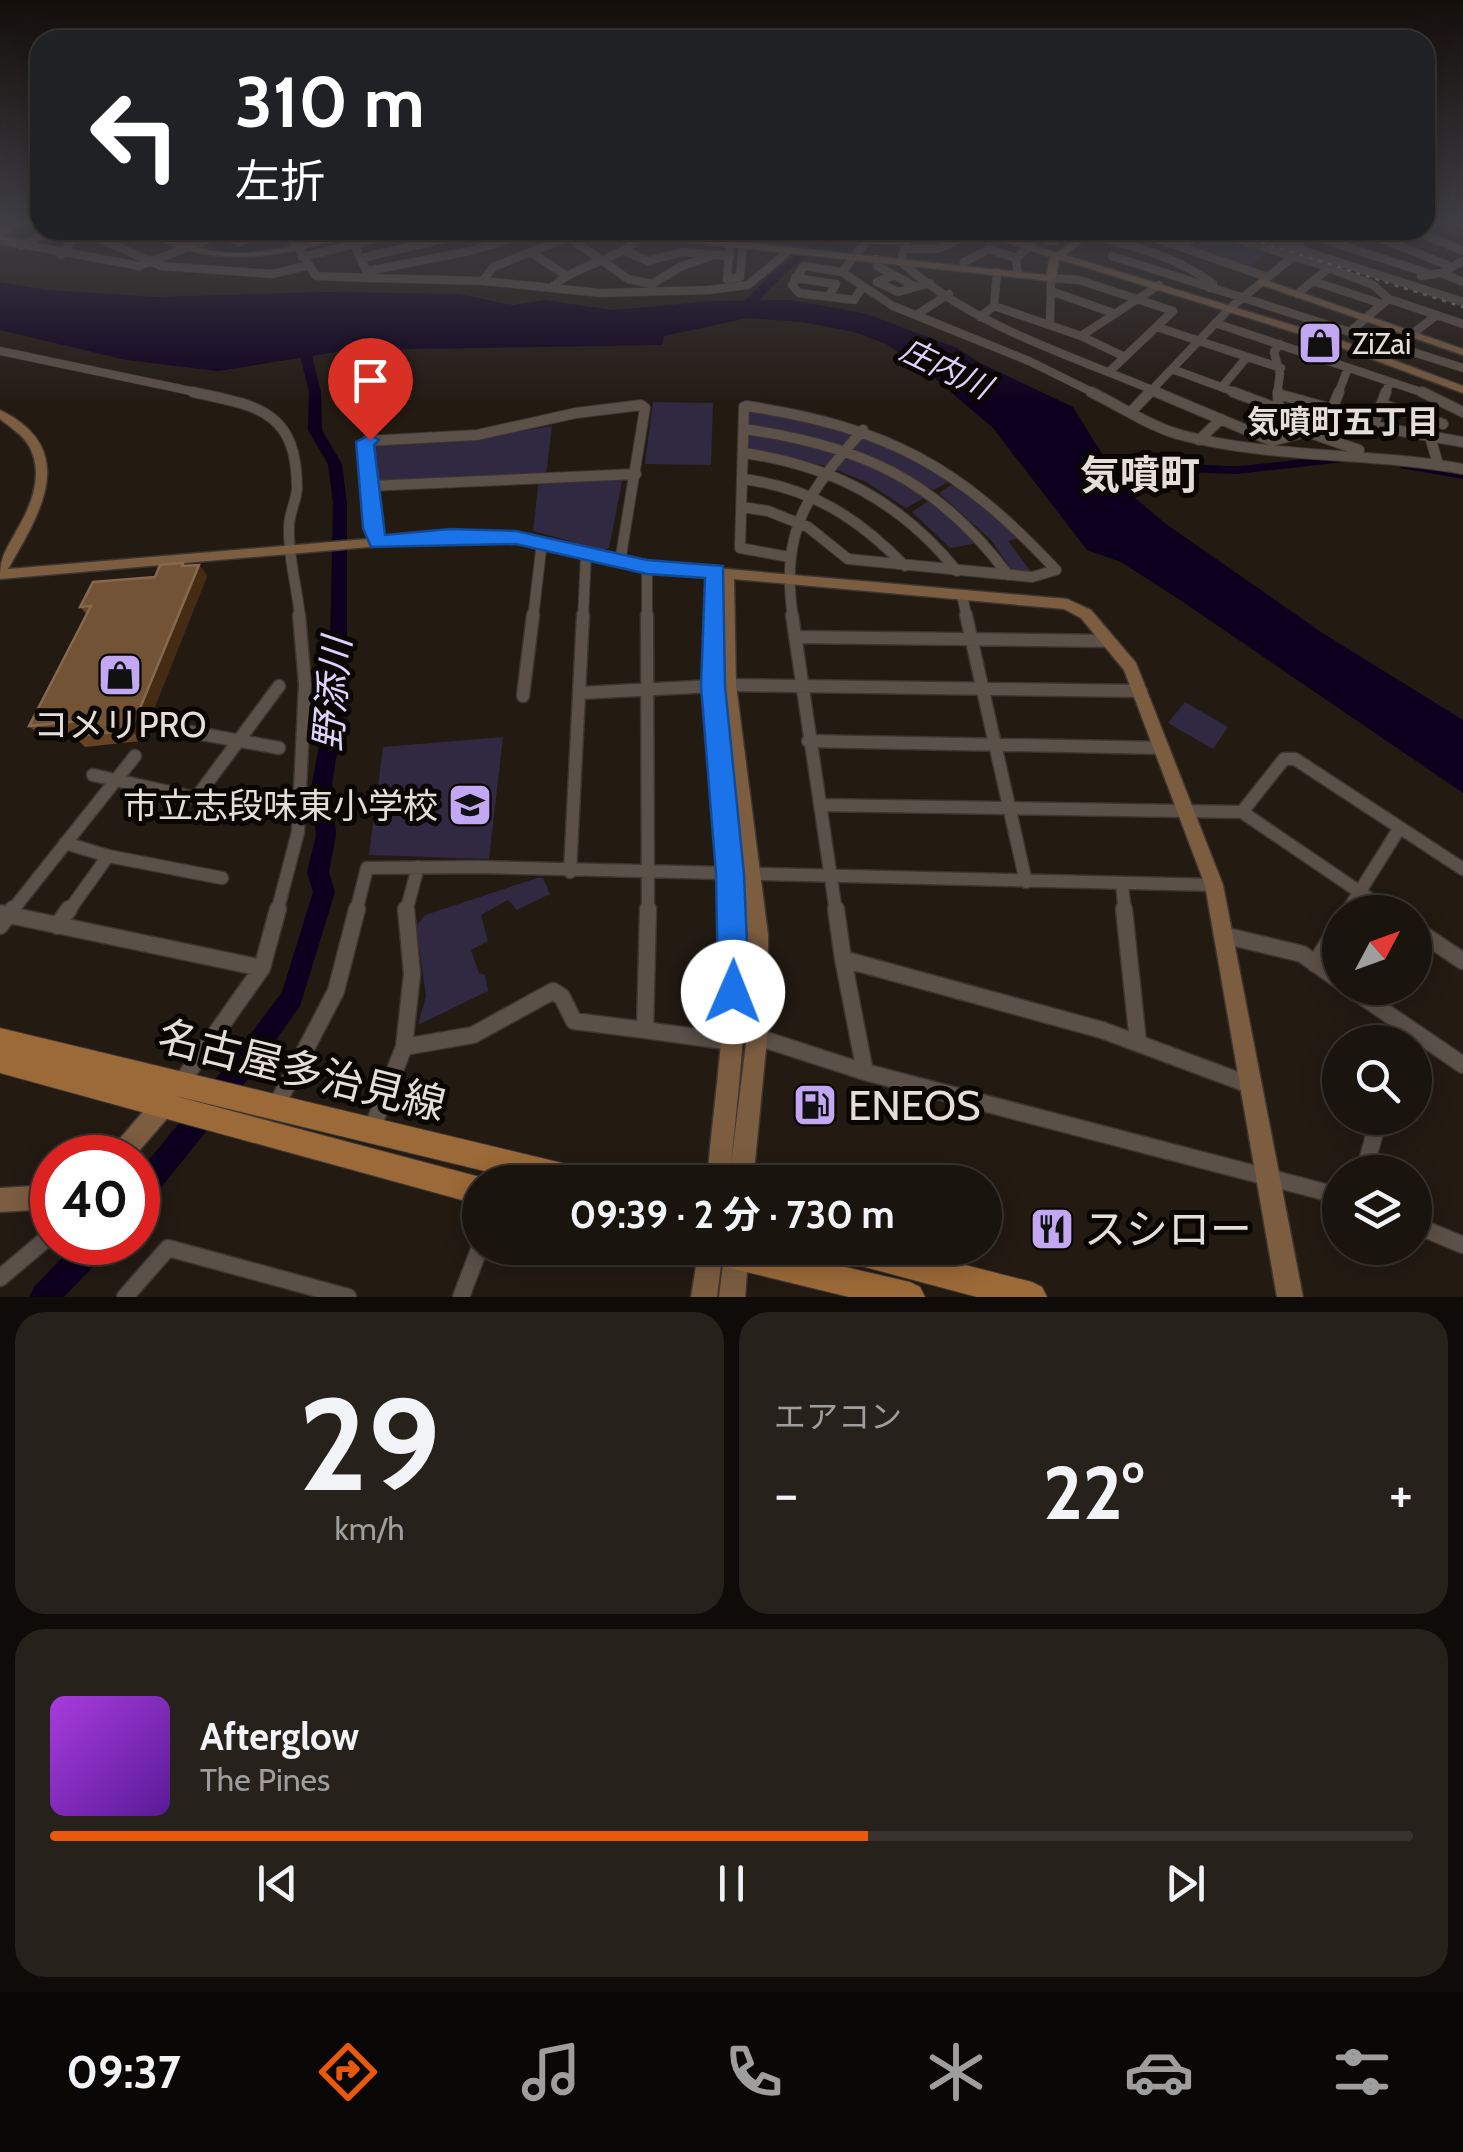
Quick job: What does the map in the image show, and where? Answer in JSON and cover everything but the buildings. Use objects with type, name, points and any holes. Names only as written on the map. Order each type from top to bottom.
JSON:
[{"type":"main road","name":"名古屋多治見線","points":[[0,1040],[182,1096],[238,1124],[462,1185]]},
{"type":"main road","name":"名古屋多治見線","points":[[0,1061],[182,1096],[266,1103],[515,1165]]},
{"type":"main road","points":[[783,1265],[910,1297]]},
{"type":"main road","points":[[911,1265],[1032,1297]]},
{"type":"street","points":[[508,284],[551,288],[652,288],[750,284]]},
{"type":"street","points":[[551,288],[555,284]]},
{"type":"street","points":[[640,284],[652,288]]},
{"type":"street","points":[[652,288],[658,284]]},
{"type":"street","points":[[793,284],[799,293],[854,300],[863,286]]},
{"type":"street","points":[[829,296],[836,284],[833,284]]},
{"type":"street","points":[[859,284],[916,315],[1029,360],[1130,412],[1199,440],[1372,455],[1463,469]]},
{"type":"street","points":[[880,284],[898,292],[928,284]]},
{"type":"street","points":[[910,284],[916,287]]},
{"type":"street","points":[[931,284],[996,328],[1110,372],[1274,446],[1306,432]]},
{"type":"street","points":[[980,316],[994,306],[997,284]]},
{"type":"street","points":[[1050,325],[1051,284]]},
{"type":"street","points":[[1091,284],[1173,311],[1110,372]]},
{"type":"street","points":[[1154,284],[1333,340],[1463,390]]},
{"type":"street","points":[[1196,284],[1461,361]]},
{"type":"street","points":[[1210,288],[1212,284]]},
{"type":"street","points":[[1130,412],[1259,284]]},
{"type":"street","points":[[1274,284],[1412,334],[1461,361]]},
{"type":"street","points":[[1298,294],[1310,284]]},
{"type":"street","points":[[1322,284],[1463,324]]},
{"type":"street","points":[[1369,284],[1386,302]]},
{"type":"street","points":[[1407,284],[1463,302]]},
{"type":"street","points":[[1081,336],[1159,285]]},
{"type":"street","points":[[1051,291],[1113,313]]},
{"type":"street","points":[[916,315],[949,294]]},
{"type":"street","points":[[1352,330],[1386,302]]},
{"type":"street","points":[[994,306],[1081,336],[1125,357]]},
{"type":"street","points":[[1412,334],[1438,315]]},
{"type":"street","points":[[1215,323],[1390,382],[1463,412]]},
{"type":"street","points":[[1157,327],[1280,368]]},
{"type":"street","points":[[1319,359],[1333,340]]},
{"type":"street","points":[[1369,353],[1384,341]]},
{"type":"street","points":[[1280,344],[1274,352],[1280,368],[1274,407],[1279,422],[1372,455]]},
{"type":"street","points":[[1029,360],[1048,346]]},
{"type":"street","points":[[0,351],[262,408],[276,418],[292,440],[296,494],[288,511],[295,549],[288,564],[296,575],[305,684],[300,816],[262,968],[182,1096],[142,1135]]},
{"type":"street","points":[[1222,388],[1247,357]]},
{"type":"street","points":[[1332,410],[1348,368]]},
{"type":"street","points":[[1172,369],[1274,407]]},
{"type":"street","points":[[1390,382],[1373,426],[1463,442]]},
{"type":"street","points":[[1278,394],[1376,420]]},
{"type":"street","points":[[1382,404],[1444,424]]},
{"type":"street","points":[[378,542],[372,528],[366,441],[477,435],[576,412],[641,405],[645,408],[620,562]]},
{"type":"street","points":[[742,506],[796,522],[827,539],[848,559],[1032,577],[1056,570],[958,477],[906,445],[810,415],[747,406],[744,429],[744,453],[742,506],[741,551],[788,556]]},
{"type":"street","points":[[1444,424],[1463,412]]},
{"type":"street","points":[[0,413],[34,442],[43,466],[38,504],[0,572]]},
{"type":"street","points":[[1199,440],[1221,420]]},
{"type":"street","points":[[1444,424],[1448,440]]},
{"type":"street","points":[[744,429],[846,449],[904,474],[948,504],[982,538],[1008,575]]},
{"type":"street","points":[[862,430],[810,494],[796,522],[787,580],[829,878],[864,1072]]},
{"type":"street","points":[[1430,436],[1438,464]]},
{"type":"street","points":[[744,453],[829,471],[866,488],[906,514],[957,571]]},
{"type":"street","points":[[368,486],[636,474]]},
{"type":"street","points":[[743,479],[810,494],[864,524],[905,566]]},
{"type":"street","points":[[0,572],[450,536],[542,542],[647,567],[1067,604],[1086,614],[1131,667],[1214,885],[1290,1297]]},
{"type":"street","points":[[523,696],[542,542]]},
{"type":"street","points":[[570,872],[586,554]]},
{"type":"street","points":[[645,1030],[650,872],[647,567]]},
{"type":"street","points":[[927,568],[928,592]]},
{"type":"street","points":[[720,1165],[732,1042],[735,956],[721,685],[722,572]]},
{"type":"street","points":[[962,595],[1026,882]]},
{"type":"street","points":[[796,637],[1108,641]]},
{"type":"street","points":[[580,693],[721,685],[1141,691]]},
{"type":"street","points":[[721,685],[758,935],[757,1037],[743,1165]]},
{"type":"street","points":[[196,798],[279,686]]},
{"type":"street","points":[[191,732],[279,748]]},
{"type":"street","points":[[808,741],[1163,748]]},
{"type":"street","points":[[3,918],[135,756]]},
{"type":"street","points":[[1242,812],[1284,759],[1289,758],[1463,870]]},
{"type":"street","points":[[94,775],[246,808]]},
{"type":"street","points":[[820,805],[1242,812],[1364,895]]},
{"type":"street","points":[[1358,895],[1398,829]]},
{"type":"street","points":[[65,844],[222,878]]},
{"type":"street","points":[[57,926],[108,856]]},
{"type":"street","points":[[372,1130],[404,1047],[412,974],[405,914],[418,867]]},
{"type":"street","points":[[266,1103],[336,991],[358,914],[365,870],[418,867],[1214,885]]},
{"type":"street","points":[[1122,884],[1138,1042]]},
{"type":"street","points":[[3,918],[262,968]]},
{"type":"street","points":[[1223,936],[1302,954],[1322,969]]},
{"type":"street","points":[[1432,941],[1463,962]]},
{"type":"street","points":[[1315,964],[1322,953]]},
{"type":"street","points":[[843,959],[1138,1042],[1204,1064],[1250,1085]]},
{"type":"street","points":[[404,1047],[473,1034],[553,991],[562,997],[574,1021],[732,1042]]},
{"type":"street","points":[[1375,1005],[1404,1025]]},
{"type":"street","points":[[757,1037],[864,1072],[1322,1192]]},
{"type":"street","points":[[1432,1044],[1463,1065]]},
{"type":"street","points":[[0,1200],[30,1199]]},
{"type":"street","points":[[1432,1231],[1463,1245]]},
{"type":"street","points":[[125,1297],[168,1248],[348,1297]]},
{"type":"street","points":[[0,1278],[30,1253]]},
{"type":"street","points":[[461,1297],[473,1265]]},
{"type":"street","points":[[704,1297],[715,1265]]},
{"type":"street","points":[[724,1265],[732,1297]]},
{"type":"shaded area","points":[[653,402],[713,403],[711,465],[645,464]]},
{"type":"shaded area","points":[[747,408],[857,430],[845,446],[747,426]]},
{"type":"shaded area","points":[[552,426],[546,475],[375,483],[370,448],[374,445],[463,441]]},
{"type":"shaded area","points":[[746,432],[841,451],[827,466],[746,450]]},
{"type":"shaded area","points":[[865,434],[955,478],[934,490],[852,448]]},
{"type":"shaded area","points":[[848,453],[929,495],[906,508],[866,482],[834,469]]},
{"type":"shaded area","points":[[623,477],[609,548],[603,550],[533,531],[539,479]]},
{"type":"shaded area","points":[[958,481],[1022,537],[1008,541],[1032,573],[1013,572],[991,540],[939,493]]},
{"type":"shaded area","points":[[933,498],[979,543],[950,548],[912,512]]},
{"type":"shaded area","points":[[1185,702],[1228,727],[1213,749],[1168,723]]},
{"type":"shaded area","points":[[503,737],[489,859],[369,855],[383,747]]},
{"type":"shaded area","points":[[543,878],[550,894],[517,910],[508,900],[481,915],[488,941],[471,950],[479,973],[485,975],[488,991],[418,1025],[426,996],[416,926],[425,915]]},
{"type":"water","name":"庄内川","points":[[0,284],[155,297],[327,292],[459,294],[513,305],[545,300],[612,310],[715,301],[789,300],[864,313],[957,348],[1073,407],[1123,488],[1166,524],[1324,634],[1463,720],[1463,793],[1177,598],[1121,562],[1087,550],[993,428],[925,370],[886,344],[854,332],[802,322],[748,318],[664,336],[662,345],[349,350],[218,371],[126,360],[0,330]]},
{"type":"waterway","points":[[740,312],[771,284]]},
{"type":"waterway","name":"野添川","points":[[160,1167],[292,998],[324,892],[318,872],[326,835],[322,783],[338,695],[340,503],[335,464],[315,430],[315,392],[298,337]]},
{"type":"waterway","points":[[1106,474],[1146,467],[1237,470],[1339,459]]},
{"type":"waterway","points":[[1405,465],[1463,475]]},
{"type":"waterway","name":"野添川","points":[[44,1297],[75,1265]]},
{"type":"railway","points":[[1390,284],[1463,307]]},
{"type":"place","name":"ZiZai","points":[[1320,343]]},
{"type":"place","name":"コメリPRO","points":[[120,675]]},
{"type":"place","name":"市立志段味東小学校","points":[[470,805]]},
{"type":"place","name":"ENEOS","points":[[815,1105]]},
{"type":"place","name":"スシロー","points":[[1052,1229]]},
{"type":"district","name":"気噴町五丁目","points":[[1343,421]]},
{"type":"district","name":"気噴町","points":[[1140,474]]},
{"type":"route","points":[[370,440],[365,442],[372,528],[378,542],[450,536],[516,537],[647,567],[716,572],[713,686],[730,874],[733,992]]}]
